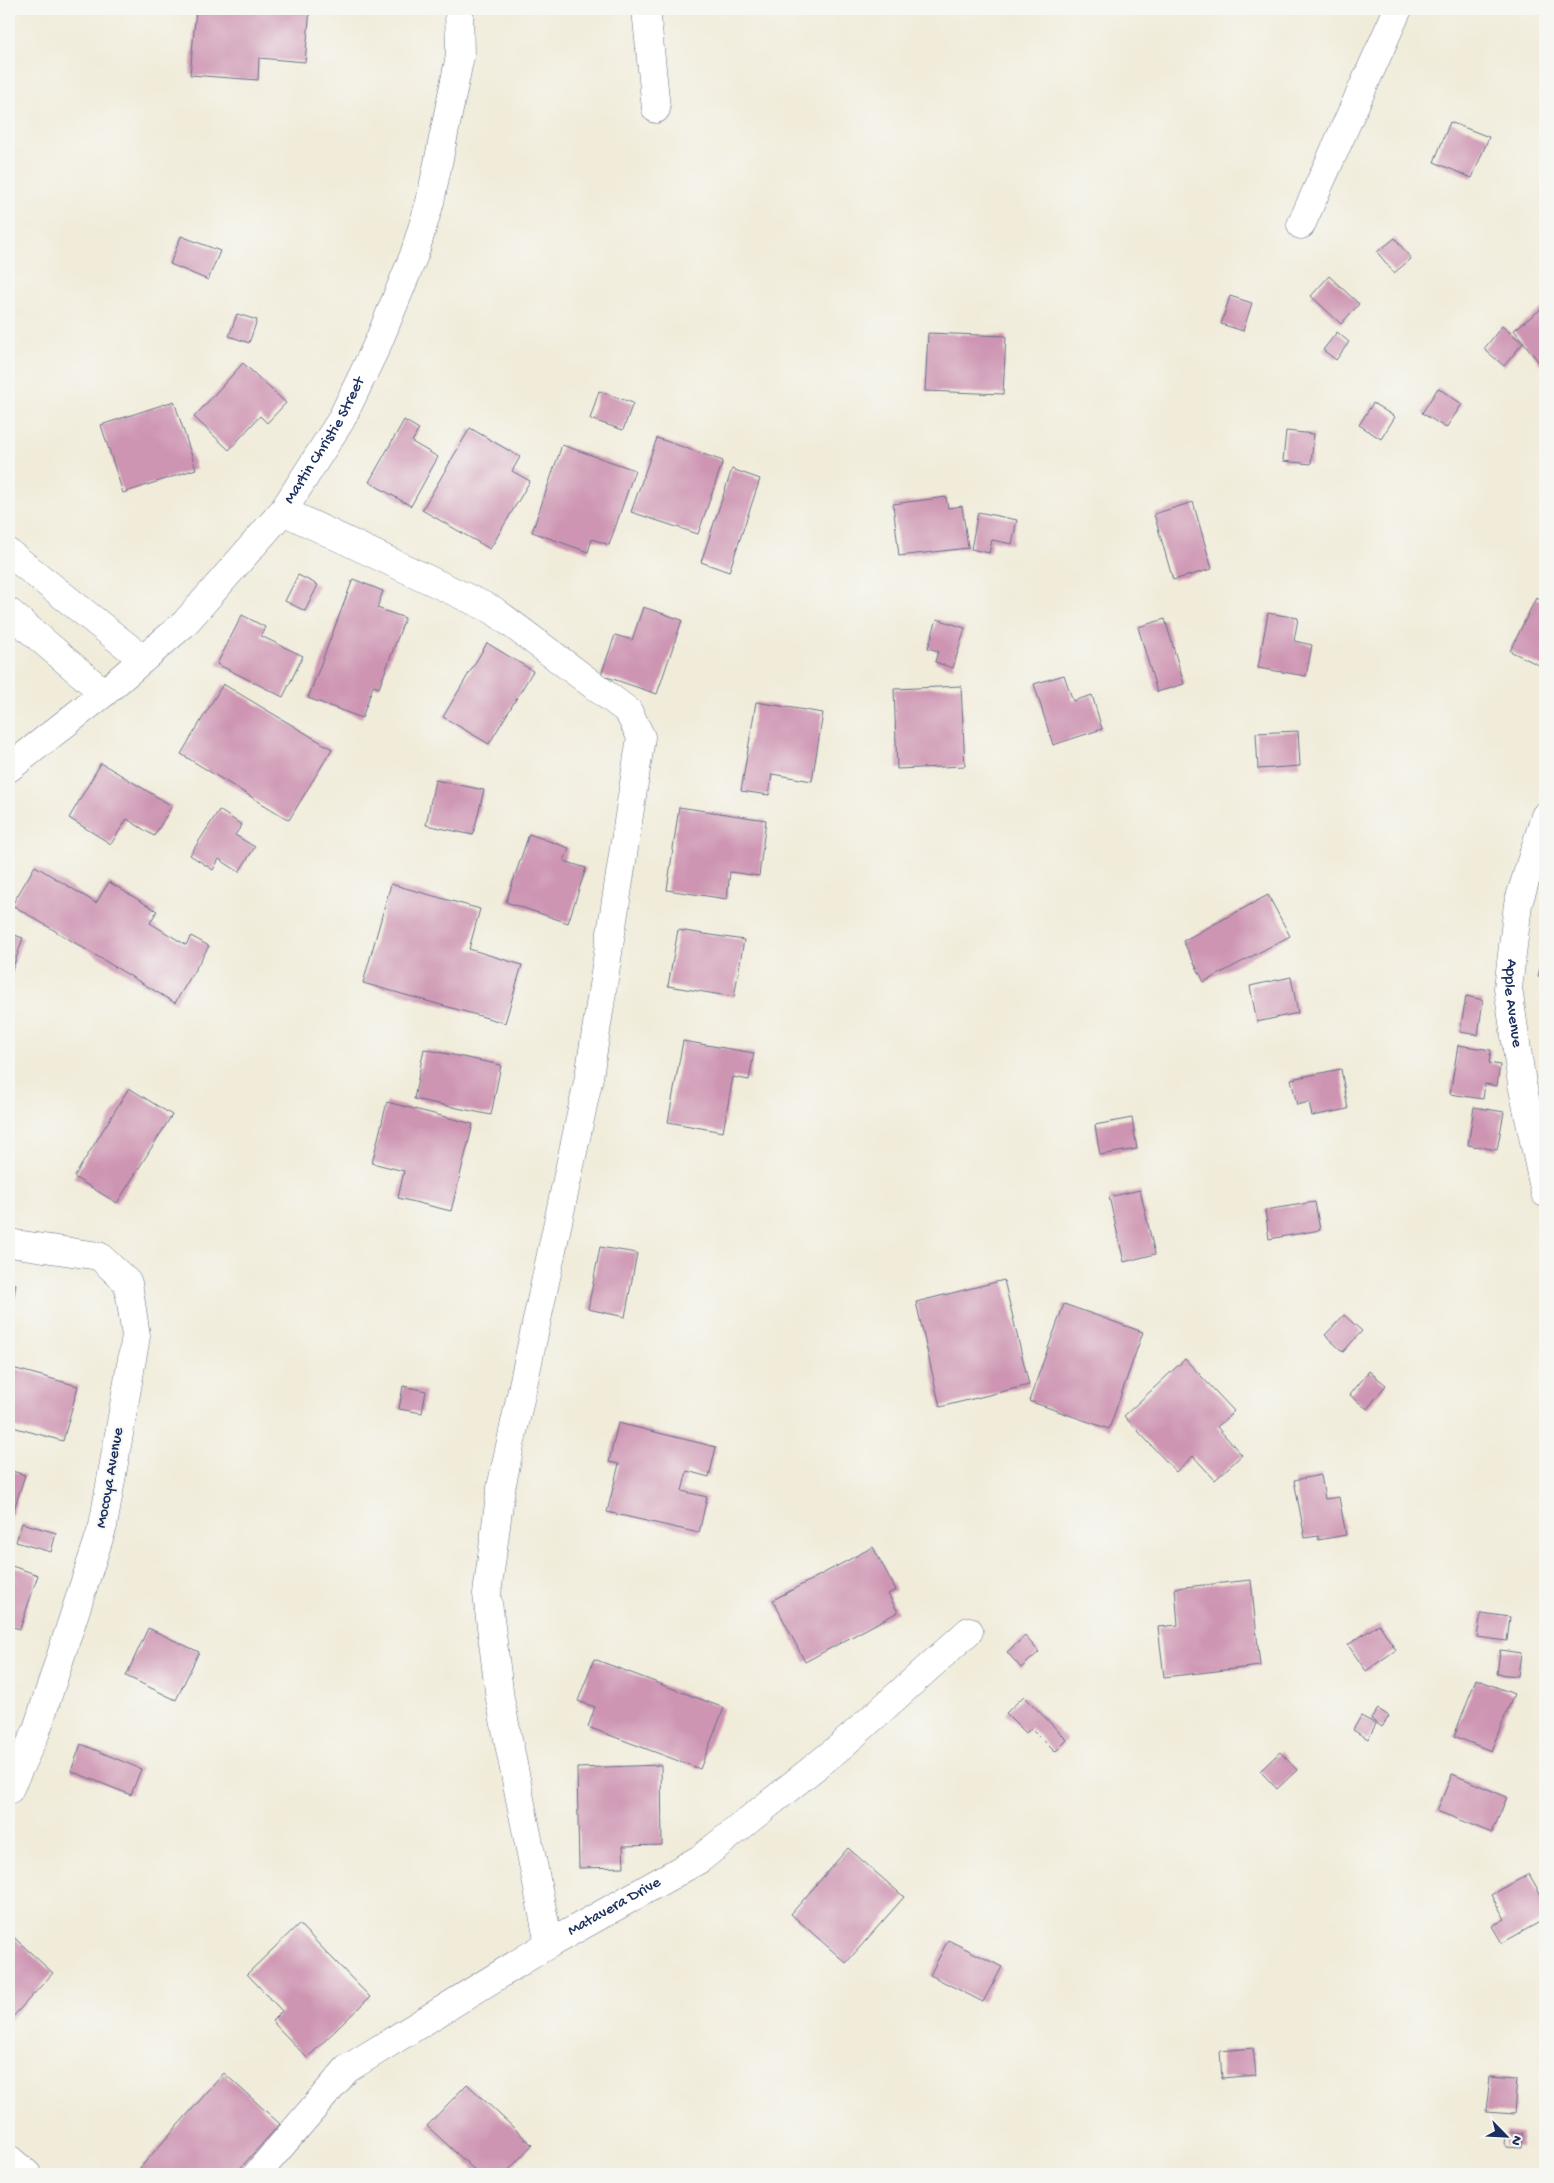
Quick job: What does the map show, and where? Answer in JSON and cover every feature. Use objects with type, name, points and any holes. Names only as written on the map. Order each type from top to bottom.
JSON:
[{"type":"street","name":"Martin Christie Street","points":[[9,768],[104,693],[185,623],[283,511],[341,420],[378,343],[414,255],[430,202],[460,56],[459,9]]},
{"type":"street","points":[[646,9],[656,109]]},
{"type":"street","points":[[1301,225],[1398,9]]},
{"type":"street","points":[[283,511],[493,610],[628,711],[641,737],[589,1077],[501,1488],[487,1594],[500,1699],[549,1944]]},
{"type":"street","points":[[9,553],[143,659]]},
{"type":"street","points":[[9,612],[104,693]]},
{"type":"street","name":"Apple Avenue","points":[[1545,816],[1518,904],[1508,988],[1522,1084],[1545,1193]]},
{"type":"street","name":"Mocoya Avenue","points":[[9,1243],[99,1256],[128,1283],[136,1336],[103,1526],[36,1732],[9,1790]]},
{"type":"street","name":"Matavera Drive","points":[[257,2174],[347,2069],[549,1944],[700,1859],[840,1747],[968,1631]]},
{"type":"street","points":[[9,2159],[28,2174]]},
{"type":"building","points":[[196,9],[310,9],[305,62],[259,58],[258,80],[190,75]]},
{"type":"building","points":[[1450,122],[1489,137],[1472,178],[1434,162]]},
{"type":"building","points":[[181,236],[220,251],[208,280],[170,264]]},
{"type":"building","points":[[1395,238],[1411,259],[1394,273],[1377,252]]},
{"type":"building","points":[[1329,276],[1359,304],[1341,324],[1311,296]]},
{"type":"building","points":[[1230,296],[1252,303],[1243,331],[1221,324]]},
{"type":"building","points":[[1545,306],[1545,362],[1541,365],[1514,330]]},
{"type":"building","points":[[237,314],[257,320],[249,343],[229,336]]},
{"type":"building","points":[[1502,326],[1523,343],[1504,366],[1484,349]]},
{"type":"building","points":[[1337,332],[1349,342],[1336,360],[1323,350]]},
{"type":"building","points":[[928,333],[1006,336],[1003,394],[925,391]]},
{"type":"building","points":[[243,363],[286,403],[267,423],[260,416],[229,450],[194,417]]},
{"type":"building","points":[[1438,388],[1462,404],[1446,428],[1422,413]]},
{"type":"building","points":[[599,391],[633,403],[623,430],[590,419]]},
{"type":"building","points":[[174,401],[196,469],[123,493],[101,425]]},
{"type":"building","points":[[1373,403],[1395,417],[1381,439],[1359,425]]},
{"type":"building","points":[[404,420],[419,429],[412,442],[438,457],[411,506],[369,482]]},
{"type":"building","points":[[470,428],[520,457],[512,471],[530,481],[490,549],[422,510]]},
{"type":"building","points":[[1286,431],[1314,434],[1311,464],[1283,461]]},
{"type":"building","points":[[657,438],[723,461],[698,534],[631,512]]},
{"type":"building","points":[[562,445],[635,470],[609,545],[592,539],[588,552],[532,532]]},
{"type":"building","points":[[732,469],[760,479],[729,572],[701,562]]},
{"type":"building","points":[[946,497],[948,508],[962,506],[968,548],[899,556],[893,504]]},
{"type":"building","points":[[1193,502],[1212,569],[1173,580],[1154,514]]},
{"type":"building","points":[[978,512],[1017,520],[1012,544],[992,540],[989,553],[971,549]]},
{"type":"building","points":[[298,575],[318,585],[305,611],[285,601]]},
{"type":"building","points":[[353,579],[383,591],[377,608],[405,618],[379,688],[373,686],[362,718],[308,698]]},
{"type":"building","points":[[1536,598],[1545,602],[1545,663],[1543,667],[1510,651]]},
{"type":"building","points":[[643,607],[682,620],[657,694],[601,675],[615,635],[632,640]]},
{"type":"building","points":[[1268,613],[1298,618],[1294,641],[1312,645],[1306,676],[1258,668]]},
{"type":"building","points":[[242,615],[265,627],[261,636],[303,656],[283,697],[217,664]]},
{"type":"building","points":[[937,619],[965,628],[953,668],[935,662],[938,651],[928,648]]},
{"type":"building","points":[[1165,619],[1184,684],[1157,692],[1138,627]]},
{"type":"building","points":[[487,643],[533,671],[489,744],[443,717]]},
{"type":"building","points":[[1064,675],[1073,701],[1092,695],[1102,729],[1053,745],[1034,684]]},
{"type":"building","points":[[223,684],[332,749],[289,820],[181,754]]},
{"type":"building","points":[[961,686],[965,766],[897,769],[894,689]]},
{"type":"building","points":[[756,702],[823,713],[812,781],[772,774],[769,795],[741,791]]},
{"type":"building","points":[[1298,731],[1300,766],[1258,769],[1256,733]]},
{"type":"building","points":[[101,763],[172,806],[154,836],[127,819],[111,844],[69,818]]},
{"type":"building","points":[[435,780],[484,790],[473,835],[426,825]]},
{"type":"building","points":[[679,807],[766,820],[759,876],[730,872],[727,899],[667,890]]},
{"type":"building","points":[[219,810],[242,825],[235,835],[255,847],[239,872],[219,859],[213,870],[190,855]]},
{"type":"building","points":[[529,834],[569,848],[564,861],[586,868],[568,923],[506,902]]},
{"type":"building","points":[[35,866],[96,903],[109,882],[157,911],[150,923],[186,945],[191,936],[209,946],[175,1003],[12,905]]},
{"type":"building","points":[[391,884],[480,909],[469,949],[522,965],[505,1023],[363,983]]},
{"type":"building","points":[[1268,895],[1290,936],[1204,982],[1183,941]]},
{"type":"building","points":[[678,930],[744,940],[734,997],[668,986]]},
{"type":"building","points":[[9,933],[23,938],[9,979]]},
{"type":"building","points":[[1545,950],[1545,978],[1538,976]]},
{"type":"building","points":[[1291,977],[1298,1013],[1257,1022],[1250,986]]},
{"type":"building","points":[[1466,996],[1483,1000],[1478,1035],[1460,1032]]},
{"type":"building","points":[[683,1041],[754,1053],[749,1080],[733,1077],[723,1132],[668,1122]]},
{"type":"building","points":[[1458,1045],[1491,1050],[1489,1063],[1500,1065],[1497,1086],[1485,1084],[1483,1099],[1450,1094]]},
{"type":"building","points":[[424,1049],[501,1065],[491,1115],[414,1099]]},
{"type":"building","points":[[1341,1069],[1348,1109],[1312,1116],[1309,1102],[1297,1105],[1291,1079]]},
{"type":"building","points":[[129,1088],[172,1115],[117,1203],[74,1177]]},
{"type":"building","points":[[387,1102],[473,1124],[451,1211],[398,1198],[404,1171],[372,1163]]},
{"type":"building","points":[[1474,1107],[1504,1112],[1497,1150],[1468,1145]]},
{"type":"building","points":[[1132,1118],[1137,1149],[1100,1155],[1095,1125]]},
{"type":"building","points":[[1140,1190],[1155,1254],[1124,1262],[1109,1197]]},
{"type":"building","points":[[1315,1202],[1320,1230],[1269,1239],[1265,1210]]},
{"type":"building","points":[[600,1247],[637,1253],[625,1317],[588,1309]]},
{"type":"building","points":[[1004,1280],[1029,1385],[940,1407],[916,1302]]},
{"type":"building","points":[[9,1283],[16,1284],[10,1319],[9,1319]]},
{"type":"building","points":[[1064,1304],[1143,1332],[1109,1429],[1029,1401]]},
{"type":"building","points":[[1344,1315],[1362,1331],[1343,1352],[1325,1335]]},
{"type":"building","points":[[1185,1359],[1234,1411],[1217,1427],[1242,1455],[1215,1480],[1193,1456],[1176,1472],[1124,1416]]},
{"type":"building","points":[[9,1367],[78,1386],[63,1441],[9,1426]]},
{"type":"building","points":[[1369,1371],[1386,1385],[1367,1409],[1350,1395]]},
{"type":"building","points":[[403,1386],[426,1391],[422,1413],[399,1409]]},
{"type":"building","points":[[618,1423],[716,1447],[709,1477],[687,1471],[682,1491],[707,1497],[699,1533],[607,1512],[619,1464],[609,1462]]},
{"type":"building","points":[[9,1470],[25,1475],[9,1525]]},
{"type":"building","points":[[1321,1475],[1325,1499],[1339,1497],[1346,1535],[1318,1540],[1318,1536],[1305,1538],[1294,1480]]},
{"type":"building","points":[[22,1523],[56,1533],[51,1552],[16,1542]]},
{"type":"building","points":[[873,1547],[896,1590],[888,1594],[898,1612],[805,1662],[773,1600]]},
{"type":"building","points":[[9,1565],[38,1575],[20,1629],[9,1626]]},
{"type":"building","points":[[1251,1580],[1260,1666],[1164,1677],[1158,1627],[1178,1625],[1175,1588]]},
{"type":"building","points":[[1481,1613],[1510,1617],[1507,1641],[1477,1637]]},
{"type":"building","points":[[1379,1624],[1396,1650],[1366,1671],[1348,1645]]},
{"type":"building","points":[[148,1628],[199,1652],[176,1700],[126,1676]]},
{"type":"building","points":[[1025,1636],[1039,1652],[1021,1668],[1007,1652]]},
{"type":"building","points":[[1500,1650],[1521,1653],[1518,1676],[1497,1674]]},
{"type":"building","points":[[594,1659],[724,1708],[700,1769],[588,1727],[595,1707],[578,1701]]},
{"type":"building","points":[[1476,1679],[1514,1694],[1491,1751],[1454,1736]]},
{"type":"building","points":[[1024,1696],[1067,1740],[1055,1752],[1031,1728],[1026,1733],[1006,1713]]},
{"type":"building","points":[[1378,1709],[1389,1716],[1382,1727],[1371,1719]]},
{"type":"building","points":[[1361,1716],[1376,1724],[1368,1739],[1353,1730]]},
{"type":"building","points":[[81,1744],[141,1769],[131,1795],[71,1771]]},
{"type":"building","points":[[1280,1752],[1297,1770],[1277,1789],[1260,1771]]},
{"type":"building","points":[[661,1765],[662,1845],[623,1846],[624,1867],[579,1868],[577,1768]]},
{"type":"building","points":[[1452,1774],[1507,1797],[1492,1833],[1437,1811]]},
{"type":"building","points":[[848,1848],[904,1897],[846,1963],[791,1914]]},
{"type":"building","points":[[1529,1874],[1545,1902],[1545,1919],[1502,1943],[1492,1926],[1505,1919],[1491,1895]]},
{"type":"building","points":[[299,1924],[370,1997],[307,2058],[272,2021],[282,2011],[247,1974]]},
{"type":"building","points":[[9,1933],[53,1973],[9,2021]]},
{"type":"building","points":[[948,1940],[1002,1967],[983,2002],[930,1975]]},
{"type":"building","points":[[1542,1991],[1545,1991],[1545,2029],[1542,2029]]},
{"type":"building","points":[[1253,2048],[1256,2075],[1222,2078],[1220,2051]]},
{"type":"building","points":[[224,2073],[280,2124],[235,2174],[146,2174],[139,2169]]},
{"type":"building","points":[[1490,2077],[1517,2079],[1514,2114],[1486,2112]]},
{"type":"building","points":[[467,2084],[532,2145],[505,2174],[479,2174],[427,2126]]},
{"type":"building","points":[[1506,2132],[1523,2134],[1521,2147],[1505,2146]]}]
